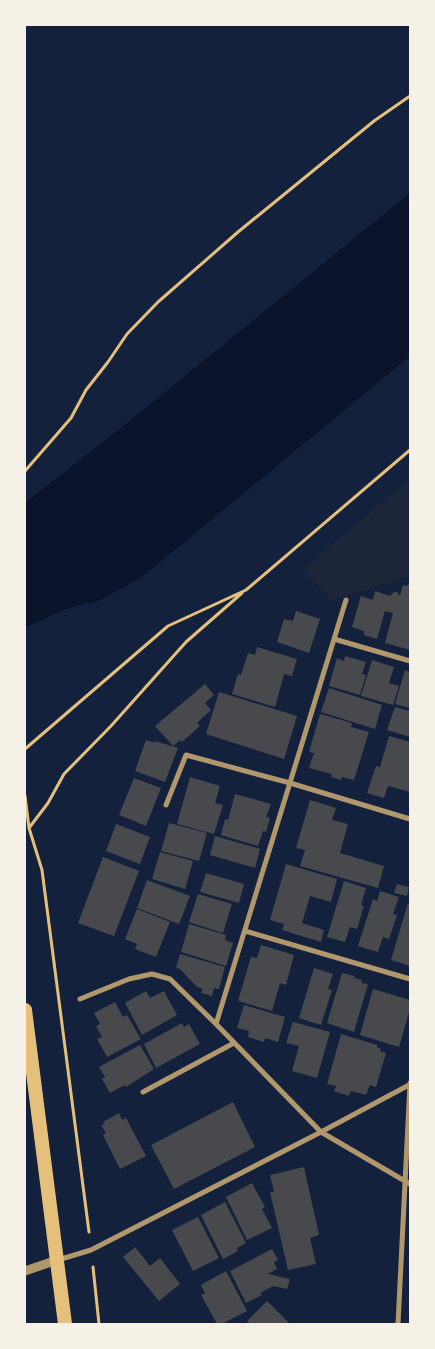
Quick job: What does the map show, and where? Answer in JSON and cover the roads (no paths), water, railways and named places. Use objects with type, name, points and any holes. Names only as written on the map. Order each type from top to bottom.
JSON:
[{"type":"highway","points":[[25,1010],[65,1324]]},
{"type":"street","points":[[216,1024],[346,600]]},
{"type":"street","points":[[334,639],[410,661]]},
{"type":"street","points":[[166,805],[186,756],[290,783],[410,819]]},
{"type":"street","points":[[245,931],[410,979]]},
{"type":"street","points":[[80,999],[129,980],[152,974],[170,979],[321,1132],[408,1184]]},
{"type":"street","points":[[143,1092],[234,1043]]},
{"type":"street","points":[[25,1271],[91,1250],[321,1132],[409,1084],[408,1184],[398,1324]]}]
